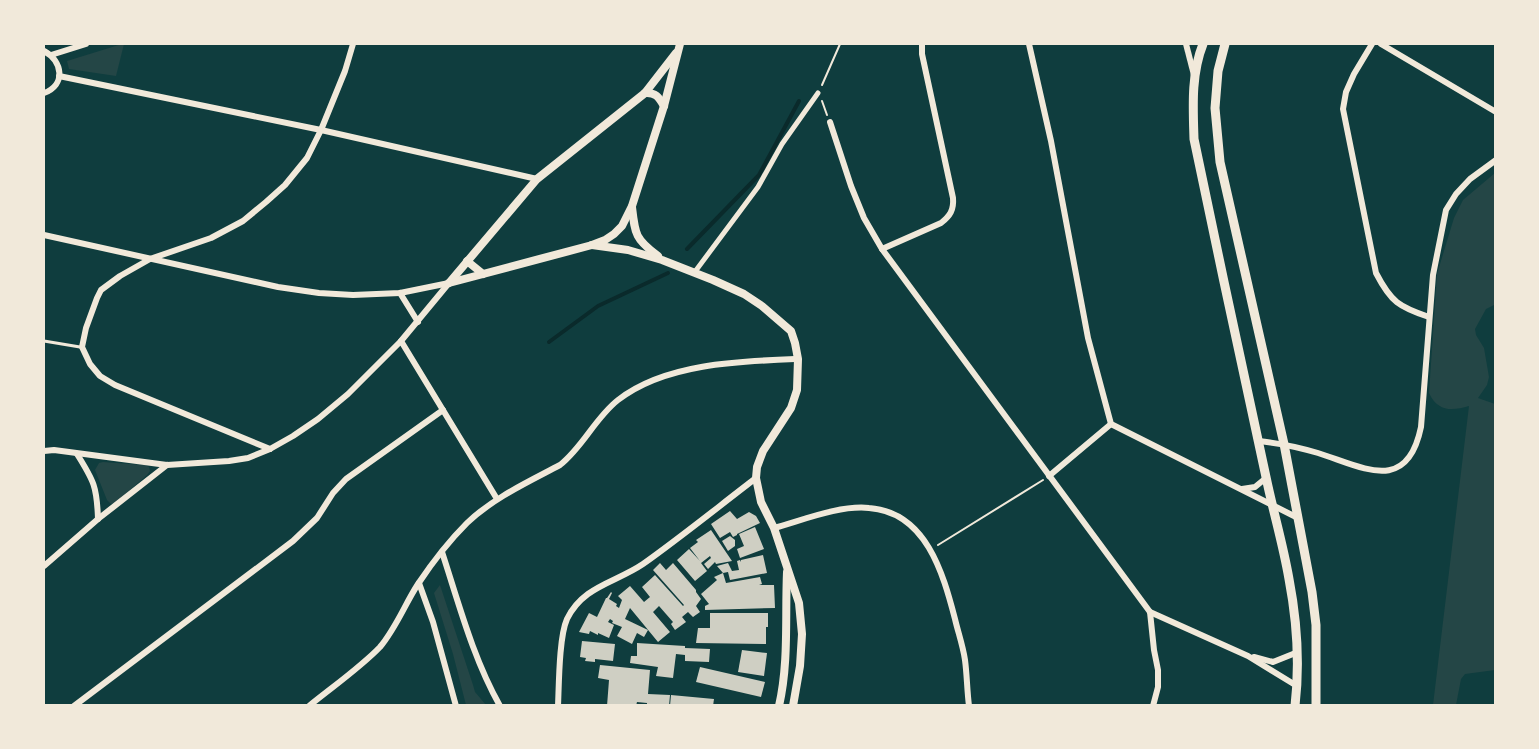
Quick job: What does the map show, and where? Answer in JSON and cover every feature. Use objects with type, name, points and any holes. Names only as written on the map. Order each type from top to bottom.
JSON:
[{"type":"main road","points":[[1203,44],[1194,78],[1194,139],[1289,578],[1298,652],[1295,705]]},
{"type":"main road","points":[[1225,44],[1218,71],[1215,108],[1220,162],[1284,444],[1312,592],[1316,625],[1316,705]]},
{"type":"main road","points":[[1298,652],[1316,648]]},
{"type":"street","points":[[51,55],[86,44]]},
{"type":"street","points":[[270,449],[115,385],[100,376],[90,364],[82,347],[96,298],[101,290],[150,259],[211,238],[243,221],[285,185],[307,158],[321,130],[345,71],[353,44]]},
{"type":"street","points":[[882,249],[941,223],[952,212],[954,206],[922,54],[922,44]]},
{"type":"street","points":[[1029,44],[1051,141],[1088,338],[1111,424],[1298,518]]},
{"type":"street","points":[[1031,52],[1037,44]]},
{"type":"street","points":[[1186,44],[1194,78]]},
{"type":"street","points":[[1372,44],[1353,74],[1343,109],[1359,193],[1376,273],[1385,291],[1407,309],[1429,317]]},
{"type":"street","points":[[1381,44],[1496,112]]},
{"type":"street","points":[[44,446],[77,454],[167,465],[248,458],[293,436],[348,394],[401,341],[537,179],[645,93],[680,47]]},
{"type":"street","points":[[44,235],[278,287],[352,296],[400,293],[449,283],[592,245],[614,234],[622,226],[632,206],[680,47]]},
{"type":"street","points":[[44,51],[57,61],[59,68],[56,85],[44,93]]},
{"type":"street","points":[[59,76],[321,130],[537,179]]},
{"type":"street","points":[[645,93],[656,95],[664,106]]},
{"type":"street","points":[[694,273],[758,187],[782,144],[818,93]]},
{"type":"street","points":[[830,122],[850,186],[864,218],[882,249],[1150,612],[1248,656],[1297,686]]},
{"type":"street","points":[[1258,441],[1284,444],[1375,472],[1389,471],[1402,465],[1411,455],[1418,444],[1421,427],[1433,275],[1446,210],[1456,194],[1470,179],[1496,160]]},
{"type":"street","points":[[632,206],[637,237],[662,260]]},
{"type":"street","points":[[592,245],[628,250],[662,260],[744,294],[791,331],[798,359],[797,390],[791,408],[763,451],[756,478],[761,501],[774,528],[799,603],[802,634],[800,666],[793,705]]},
{"type":"street","points":[[467,261],[483,274]]},
{"type":"street","points":[[400,293],[418,321]]},
{"type":"street","points":[[401,341],[497,499]]},
{"type":"street","points":[[309,705],[380,646],[418,583],[469,521],[497,499],[568,459],[617,401],[638,388],[663,377],[700,367],[743,361],[798,359]]},
{"type":"street","points":[[74,705],[293,541],[317,518],[333,493],[346,479],[443,410]]},
{"type":"street","points":[[1049,476],[1111,424]]},
{"type":"street","points":[[44,451],[54,450]]},
{"type":"street","points":[[77,454],[98,496],[98,519]]},
{"type":"street","points":[[44,567],[98,519],[167,465]]},
{"type":"street","points":[[558,705],[562,638],[566,622],[581,598],[640,566],[756,478]]},
{"type":"street","points":[[1235,487],[1246,489],[1255,487],[1266,478]]},
{"type":"street","points":[[774,528],[848,507],[868,507],[888,511],[903,519],[916,530],[930,550],[945,581],[965,659],[969,705]]},
{"type":"street","points":[[442,552],[475,654],[500,705]]},
{"type":"street","points":[[779,705],[786,663],[785,606],[788,566]]},
{"type":"street","points":[[418,583],[433,622],[456,705]]},
{"type":"street","points":[[1150,612],[1158,670],[1158,687],[1153,705]]},
{"type":"street","points":[[1248,656],[1273,662],[1298,652]]},
{"type":"lane","points":[[44,341],[82,347]]},
{"type":"path","points":[[830,122],[818,93],[840,44]]},
{"type":"path","points":[[930,550],[1049,476]]},
{"type":"shaded area","points":[[124,44],[116,76],[69,69],[67,61]]},
{"type":"shaded area","points":[[1495,173],[1495,344],[1494,305],[1486,309],[1475,329],[1484,348],[1489,377],[1487,385],[1478,398],[1495,404],[1495,670],[1465,674],[1461,679],[1456,705],[1433,705],[1469,406],[1446,409],[1437,404],[1429,393],[1437,274],[1454,218],[1463,200]]},
{"type":"shaded area","points":[[99,463],[145,465],[150,471],[115,503],[111,504],[107,500],[95,470]]},
{"type":"shaded area","points":[[440,585],[475,692],[486,705],[466,705],[434,593]]},
{"type":"building","points":[[730,511],[737,519],[749,512],[756,516],[760,523],[733,537],[730,532],[720,538],[711,524]]},
{"type":"building","points":[[755,527],[764,549],[740,558],[737,549],[744,546],[739,534]]},
{"type":"building","points":[[711,530],[732,561],[716,564],[715,562],[708,569],[704,564],[711,558],[710,556],[701,563],[707,571],[695,581],[677,560],[689,549],[700,561],[690,548],[698,542],[696,540]]},
{"type":"building","points":[[730,536],[735,540],[735,546],[728,551],[722,541]]},
{"type":"building","points":[[763,555],[767,573],[730,580],[728,572],[723,573],[717,566],[728,563],[732,571],[739,570],[737,561],[741,562],[741,560]]},
{"type":"building","points":[[660,563],[666,570],[673,563],[696,590],[701,599],[696,606],[700,612],[693,617],[688,612],[682,617],[686,622],[675,630],[671,624],[673,622],[659,606],[653,612],[670,632],[658,642],[630,608],[625,619],[648,630],[644,637],[637,633],[632,644],[617,636],[622,627],[612,623],[610,619],[608,622],[614,625],[609,638],[590,631],[589,634],[579,632],[589,613],[597,617],[611,592],[609,599],[619,608],[622,600],[618,596],[630,586],[644,602],[650,597],[642,587],[655,575],[683,606],[653,570]]},
{"type":"building","points":[[723,573],[726,583],[760,577],[762,584],[759,585],[774,585],[775,608],[705,610],[705,606],[709,604],[701,594],[717,580],[714,577]]},
{"type":"building","points":[[710,613],[768,613],[766,644],[696,643],[698,628],[710,628]]},
{"type":"building","points":[[582,641],[615,644],[613,661],[595,659],[595,662],[585,661],[586,658],[580,657]]},
{"type":"building","points":[[637,643],[710,649],[709,662],[685,661],[685,655],[676,654],[673,678],[656,676],[658,667],[630,663],[631,656],[637,656]]},
{"type":"building","points":[[742,650],[767,653],[764,676],[738,672]]},
{"type":"building","points":[[600,665],[650,670],[648,694],[670,695],[669,706],[647,706],[647,703],[637,702],[636,706],[607,706],[609,680],[598,678]]},
{"type":"building","points":[[700,667],[765,682],[761,697],[696,682]]},
{"type":"building","points":[[671,695],[714,699],[713,706],[670,706]]},
{"type":"waterway","points":[[687,249],[759,175],[799,101]]},
{"type":"waterway","points":[[549,342],[598,306],[668,273]]}]
